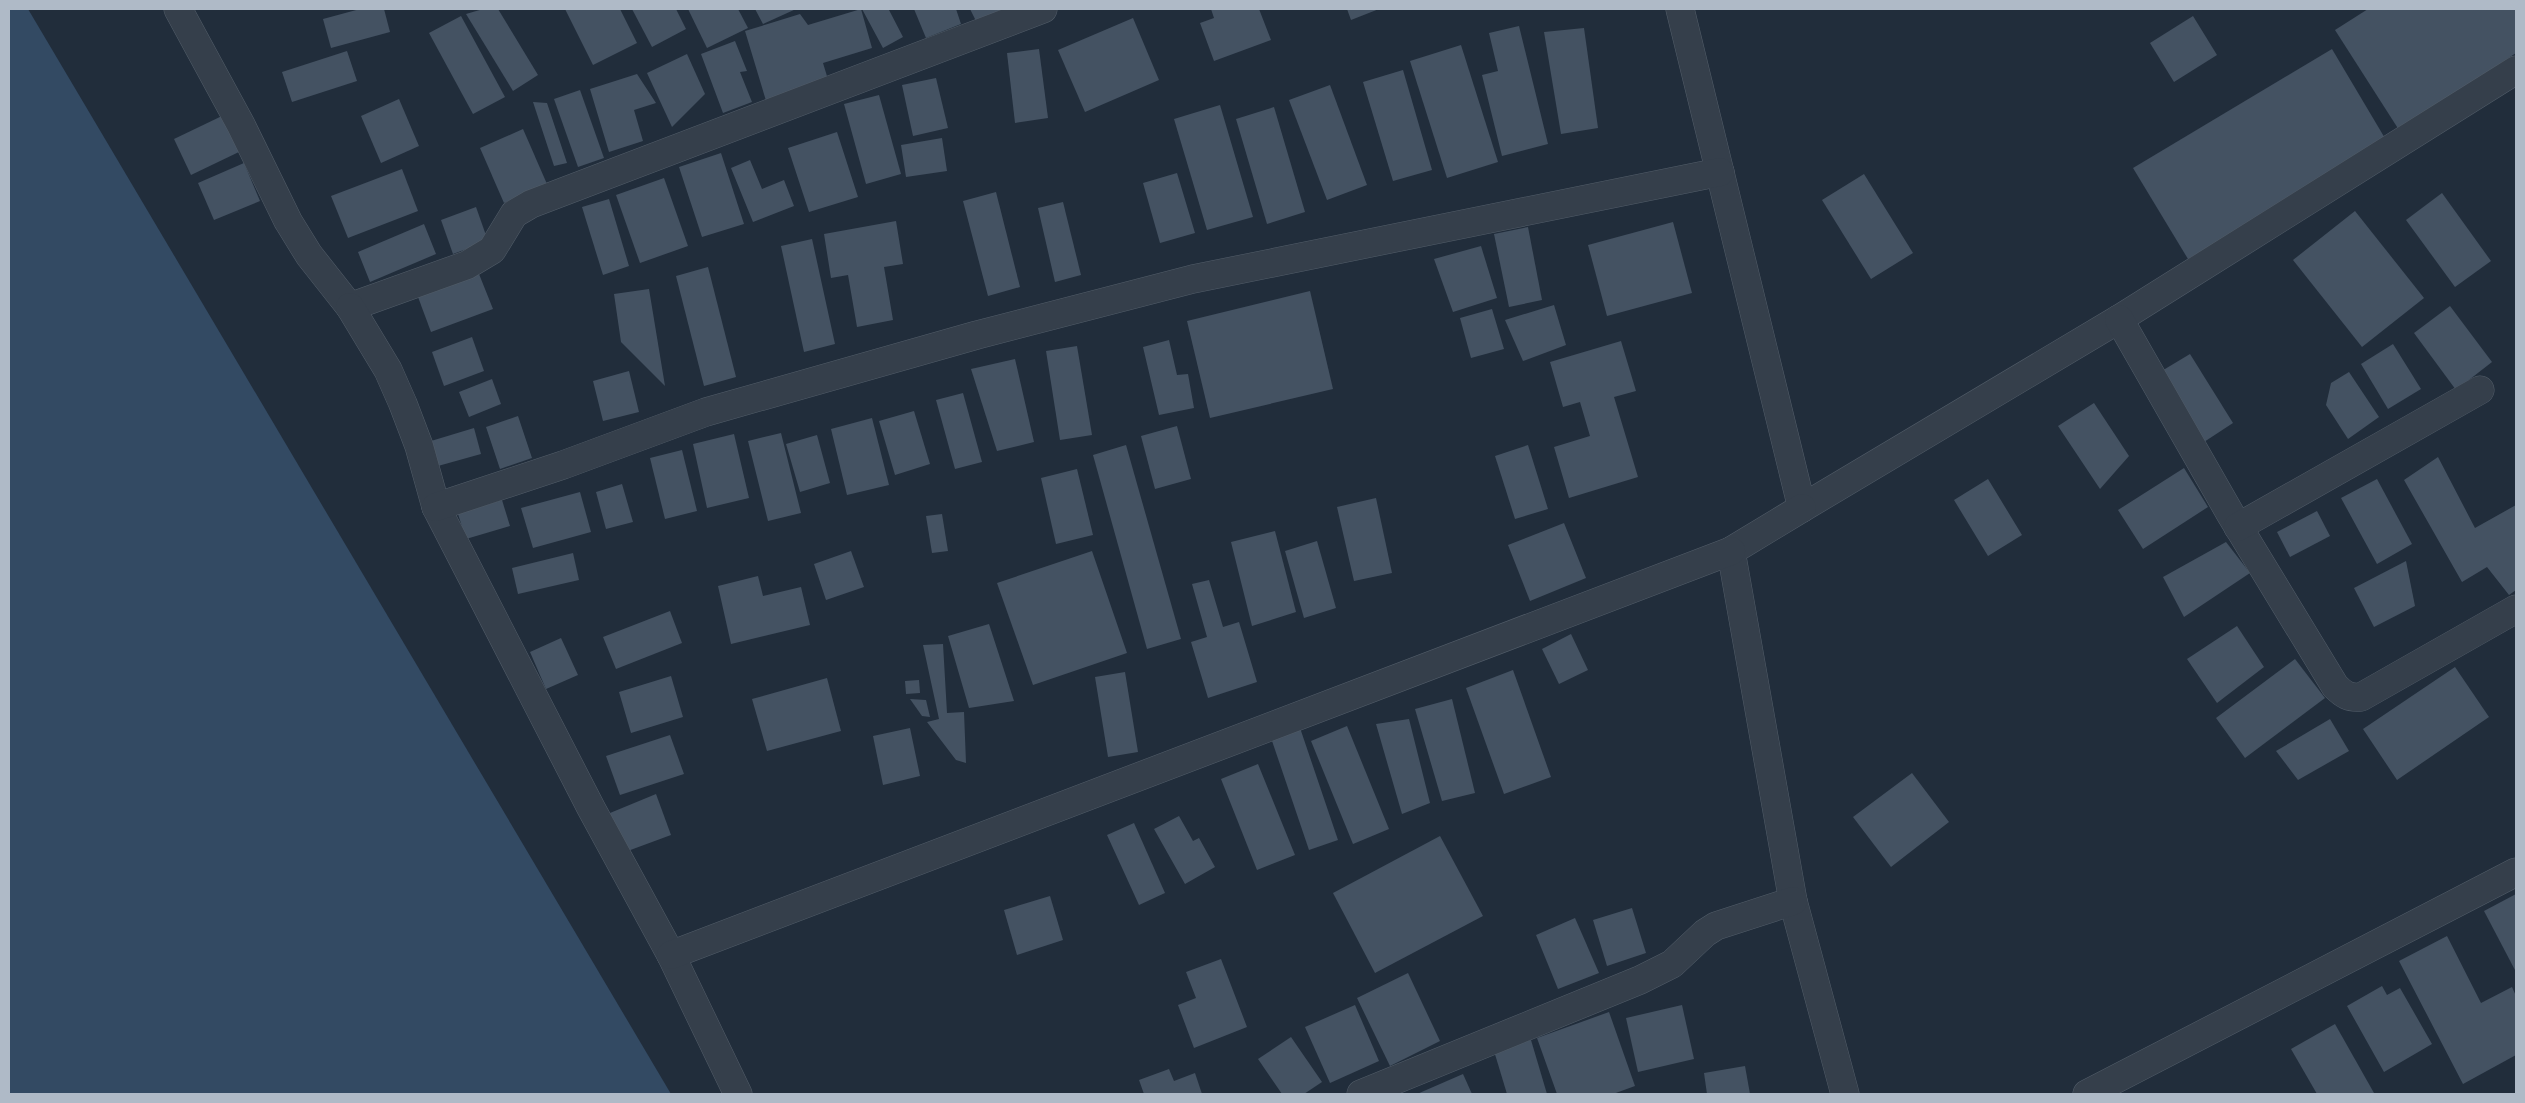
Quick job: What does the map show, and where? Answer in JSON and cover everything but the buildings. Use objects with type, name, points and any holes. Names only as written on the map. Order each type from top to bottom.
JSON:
[{"type":"street","points":[[178,9],[241,126],[288,221],[309,255],[350,307],[388,370],[419,446],[436,507],[587,799],[672,955],[738,1094]]},
{"type":"street","points":[[350,307],[467,265],[492,250],[514,214],[531,204],[1042,9]]},
{"type":"street","points":[[1680,9],[1802,508]]},
{"type":"street","points":[[672,955],[1731,551],[2119,319],[2516,70]]},
{"type":"street","points":[[436,507],[563,465],[706,412],[976,335],[1193,279],[1720,172]]},
{"type":"street","points":[[2119,319],[2238,527],[2335,686],[2350,698],[2361,697],[2516,609]]},
{"type":"street","points":[[2238,527],[2480,390]]},
{"type":"street","points":[[1731,551],[1793,901],[1845,1094]]},
{"type":"street","points":[[2086,1094],[2516,872]]},
{"type":"street","points":[[1361,1094],[1640,980],[1672,964],[1704,933],[1716,926],[1793,901]]},
{"type":"water","points":[[9,9],[28,9],[671,1094],[9,1094]]}]
